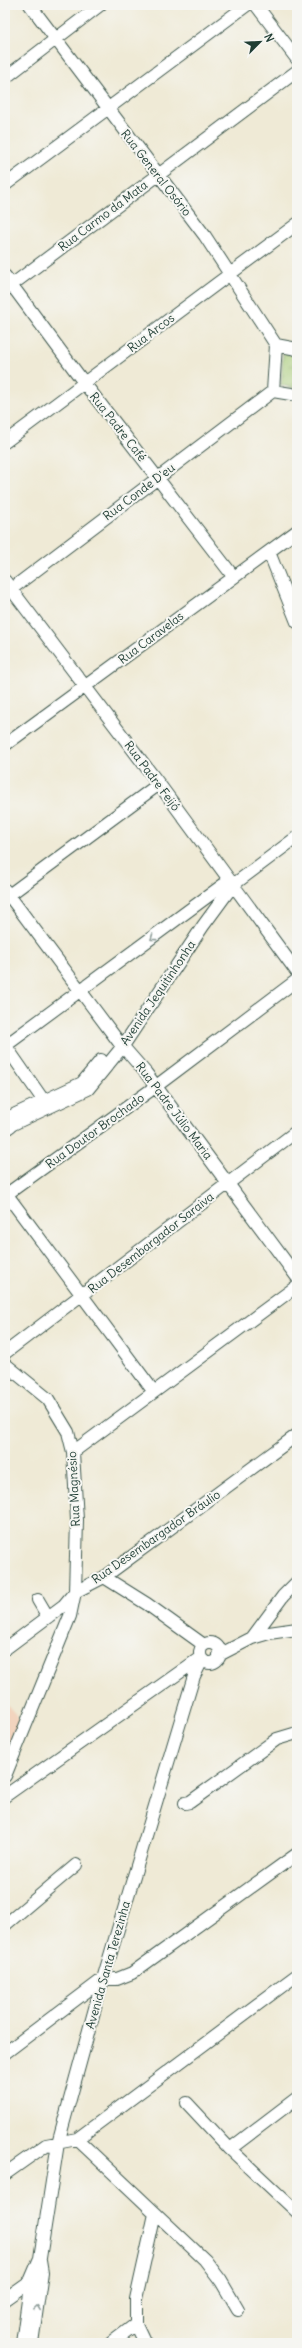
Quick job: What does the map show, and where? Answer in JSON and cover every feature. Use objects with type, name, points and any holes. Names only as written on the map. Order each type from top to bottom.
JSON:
[{"type":"street","name":"Rua General Osório","points":[[30,5],[54,39],[205,236],[276,345]]},
{"type":"street","points":[[5,78],[100,5]]},
{"type":"street","points":[[5,185],[247,5]]},
{"type":"street","points":[[256,5],[297,60]]},
{"type":"street","name":"Rua Carmo da Mata","points":[[7,283],[158,175],[297,71]]},
{"type":"street","name":"Rua Arcos","points":[[5,442],[297,224]]},
{"type":"street","name":"Rua Padre Café","points":[[7,283],[233,576]]},
{"type":"street","points":[[297,349],[276,345],[273,391],[297,396]]},
{"type":"street","name":"Rua Conde D'eu","points":[[7,588],[158,478],[273,391]]},
{"type":"street","name":"Rua Caravelas","points":[[5,745],[233,576],[297,531]]},
{"type":"street","points":[[269,552],[297,622]]},
{"type":"street","name":"Rua Padre Feijó","points":[[7,588],[159,784],[228,883],[297,972]]},
{"type":"street","points":[[6,894],[159,784]]},
{"type":"street","name":"Avenida Jequitinhonha","points":[[5,1119],[88,1089],[121,1043],[228,883],[297,827]]},
{"type":"street","name":"Avenida Jequitinhonha","points":[[228,883],[297,836]]},
{"type":"street","points":[[46,1104],[5,1046],[228,883]]},
{"type":"street","name":"Rua Padre Júlio Maria","points":[[6,894],[155,1087],[297,1277]]},
{"type":"street","points":[[185,915],[200,924]]},
{"type":"street","name":"Rua Doutor Brochado","points":[[6,1193],[155,1087],[297,980]]},
{"type":"street","name":"Avenida Jequitinhonha","points":[[5,1130],[46,1104]]},
{"type":"street","name":"Rua Desembargador Saraiva","points":[[5,1353],[84,1295],[297,1132]]},
{"type":"street","points":[[6,1193],[84,1295],[154,1392]]},
{"type":"street","points":[[73,1452],[297,1286]]},
{"type":"street","name":"Rua Magnésio","points":[[5,1364],[48,1399],[68,1432],[73,1452],[77,1520],[75,1592]]},
{"type":"street","name":"Rua Desembargador Bráulio","points":[[75,1592],[104,1577],[297,1435]]},
{"type":"street","points":[[104,1577],[147,1604],[204,1645]]},
{"type":"street","points":[[259,1633],[283,1596],[297,1582]]},
{"type":"street","points":[[5,1649],[64,1605],[75,1592]]},
{"type":"street","points":[[5,1776],[66,1625],[75,1592]]},
{"type":"street","points":[[38,1600],[48,1617]]},
{"type":"street","points":[[5,1796],[204,1660],[215,1662],[219,1652],[226,1647],[259,1633],[297,1630]]},
{"type":"street","points":[[204,1660],[200,1651],[204,1645],[212,1643],[219,1652]]},
{"type":"street","name":"Avenida Santa Terezinha","points":[[22,2343],[37,2276],[58,2143],[103,1979],[194,1676],[204,1660]]},
{"type":"street","points":[[186,1803],[190,1802],[221,1781],[278,1739],[297,1733]]},
{"type":"street","points":[[5,2053],[103,1979],[118,1979],[132,1973],[297,1854]]},
{"type":"street","points":[[5,1925],[76,1865]]},
{"type":"street","points":[[5,2174],[40,2148],[77,2140],[297,1975]]},
{"type":"street","points":[[230,2149],[297,2098]]},
{"type":"street","points":[[187,2103],[230,2149],[297,2212]]},
{"type":"street","points":[[77,2140],[117,2175],[154,2214],[205,2260],[221,2281],[238,2310]]},
{"type":"street","points":[[145,2343],[136,2324],[136,2299],[154,2214]]},
{"type":"street","points":[[5,2299],[37,2276]]},
{"type":"street","name":"Avenida Santa Terezinha","points":[[32,2343],[37,2276]]},
{"type":"street","points":[[111,2343],[136,2324]]},
{"type":"shaded area","points":[[5,1702],[23,1723],[5,1761]]},
{"type":"green space","points":[[283,353],[297,356],[297,389],[281,385]]}]
